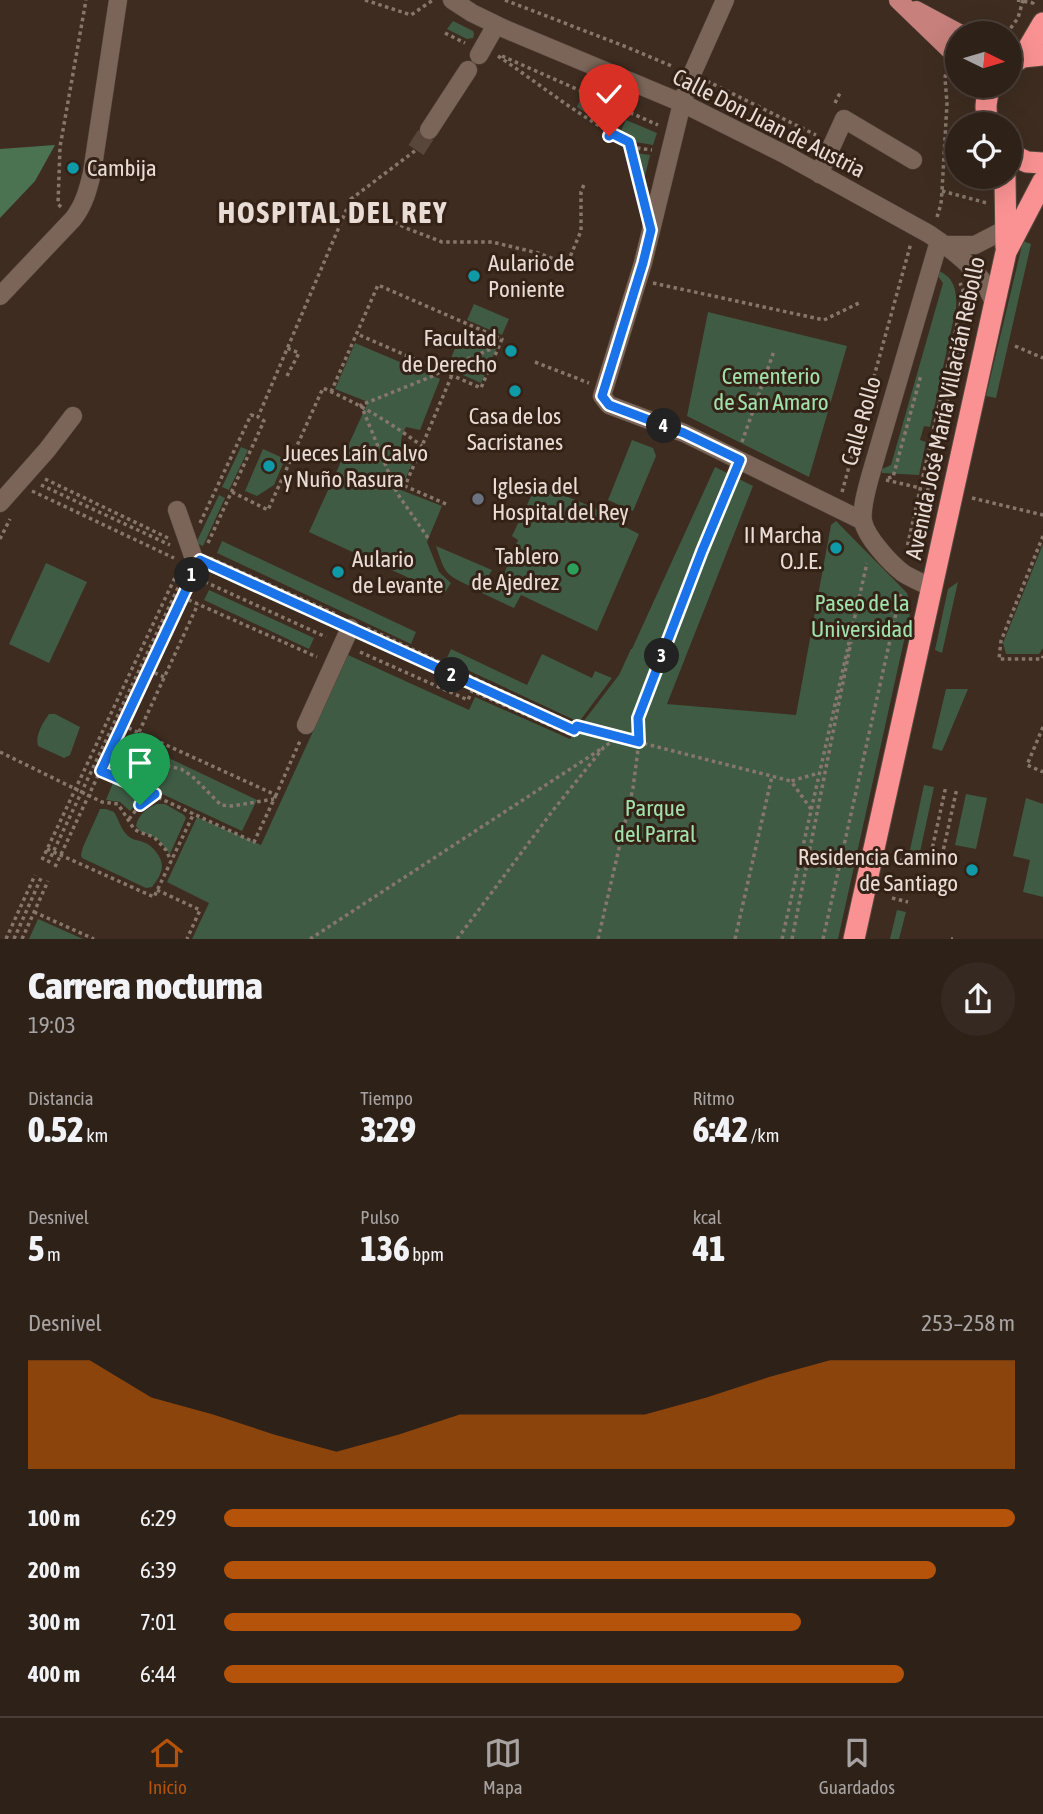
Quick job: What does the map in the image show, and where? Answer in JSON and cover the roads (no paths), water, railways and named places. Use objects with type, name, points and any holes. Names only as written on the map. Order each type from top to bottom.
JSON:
[{"type":"highway","points":[[1022,56],[1043,23]]},
{"type":"highway","points":[[1022,160],[1043,163]]},
{"type":"highway","name":"Avenida José María Villacián Rebollo","points":[[854,939],[1006,252],[1043,181]]},
{"type":"highway","points":[[1005,189],[1006,252]]},
{"type":"main road","points":[[898,0],[945,21]]},
{"type":"main road","points":[[898,0],[945,45]]},
{"type":"street","points":[[0,296],[79,212],[88,193],[118,0]]},
{"type":"street","name":"Calle Don Juan de Austria","points":[[452,0],[476,6],[496,25],[682,103],[786,155],[935,241],[981,278],[995,304]]},
{"type":"street","points":[[725,0],[682,103],[638,279],[603,393],[609,405],[684,433],[863,521],[870,535],[897,558],[904,574],[933,588]]},
{"type":"street","points":[[480,52],[496,25]]},
{"type":"street","points":[[429,130],[468,71]]},
{"type":"street","points":[[819,174],[844,119],[913,160]]},
{"type":"street","points":[[935,241],[975,245],[1006,229]]},
{"type":"street","name":"Calle Rollo","points":[[863,521],[870,477],[933,263],[935,241]]},
{"type":"street","points":[[0,503],[26,478],[73,416]]},
{"type":"street","points":[[177,510],[192,554]]},
{"type":"street","points":[[303,733],[353,624]]},
{"type":"tunnel","points":[[416,150],[429,130]]},
{"type":"place","name":"Cambija","points":[[73,168]]},
{"type":"place","name":"Aulario de Poniente","points":[[474,276]]},
{"type":"place","name":"Facultad de Derecho","points":[[511,351]]},
{"type":"place","name":"Casa de los Sacristanes","points":[[515,391]]},
{"type":"place","name":"Jueces Laín Calvo y Nuño Rasura","points":[[269,466]]},
{"type":"place","name":"Iglesia del Hospital del Rey","points":[[478,499]]},
{"type":"place","name":"II Marcha O.J.E.","points":[[836,548]]},
{"type":"place","name":"Tablero de Ajedrez","points":[[573,569]]},
{"type":"place","name":"Aulario de Levante","points":[[338,572]]},
{"type":"place","name":"Residencia Camino de Santiago","points":[[972,870]]},
{"type":"district","name":"HOSPITAL DEL REY","points":[[333,212]]},
{"type":"park label","name":"Cementerio de San Amaro","points":[[771,389]]},
{"type":"park label","name":"Paseo de la Universidad","points":[[862,616]]},
{"type":"park label","name":"Parque del Parral","points":[[655,821]]}]
